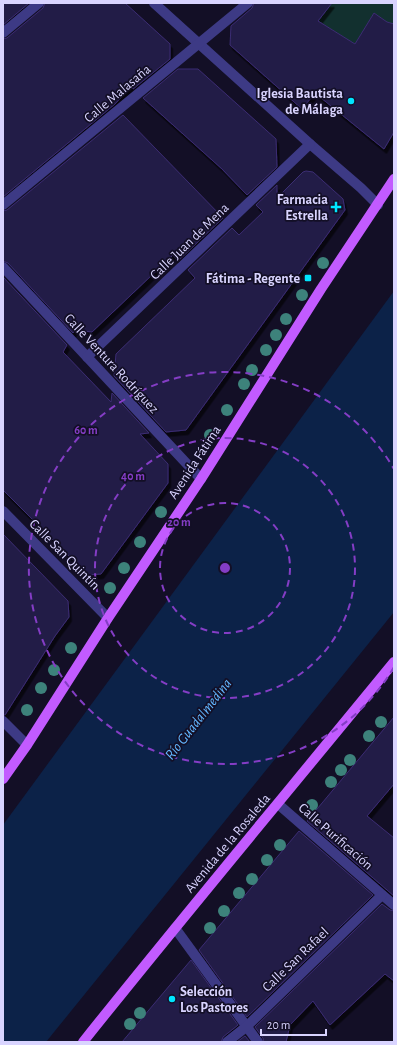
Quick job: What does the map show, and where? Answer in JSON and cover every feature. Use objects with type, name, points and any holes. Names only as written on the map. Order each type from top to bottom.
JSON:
[{"type":"main road","name":"Avenida Fátima","points":[[3,779],[27,745],[108,618],[201,479],[321,289],[394,179]]},
{"type":"main road","name":"Avenida de la Rosaleda","points":[[83,1042],[394,662]]},
{"type":"street","points":[[3,33],[39,3]]},
{"type":"street","points":[[154,3],[361,188],[378,205]]},
{"type":"street","name":"Calle Malasaña","points":[[3,205],[248,3]]},
{"type":"street","name":"Calle Juan de Mena","points":[[87,357],[310,144]]},
{"type":"street","name":"Calle Ventura Rodríguez","points":[[3,267],[201,479]]},
{"type":"street","name":"Calle San Quintín","points":[[3,511],[108,618]]},
{"type":"street","points":[[3,720],[27,745]]},
{"type":"street","name":"Calle Purificación","points":[[278,804],[394,905]]},
{"type":"street","name":"Calle San Rafael","points":[[227,1042],[246,1027],[382,895]]},
{"type":"street","points":[[175,928],[258,1042]]},
{"type":"green space","points":[[330,3],[394,3],[394,24],[387,22],[374,13],[355,44],[318,21],[330,6]]},
{"type":"water","name":"Río Guadalmedina","points":[[394,291],[394,612],[46,1042],[3,1042],[3,825]]},
{"type":"building","points":[[3,3],[29,3],[3,25]]},
{"type":"building","points":[[45,3],[125,3],[170,44],[170,59],[133,89],[131,87],[115,104],[3,197],[3,39],[7,38],[43,8]]},
{"type":"building","points":[[254,3],[332,3],[318,21],[355,44],[374,13],[387,22],[394,24],[394,132],[384,149],[315,93],[302,109],[230,45],[231,26],[252,8]]},
{"type":"building","points":[[178,69],[198,69],[276,139],[277,167],[247,195],[222,169],[143,98]]},
{"type":"building","points":[[123,115],[223,218],[178,261],[173,255],[92,332],[75,330],[73,333],[8,263],[3,261],[3,211],[7,210]]},
{"type":"building","points":[[303,172],[313,172],[343,199],[345,210],[186,430],[166,432],[114,376],[116,354],[195,278],[188,270],[232,228],[239,235],[263,212],[256,205],[277,185],[277,198]]},
{"type":"building","points":[[3,277],[67,345],[63,352],[111,402],[112,393],[149,433],[140,434],[168,464],[168,483],[101,574],[88,575],[3,490]]},
{"type":"building","points":[[3,534],[68,601],[69,617],[55,636],[5,715],[3,715]]},
{"type":"building","points":[[394,717],[394,784],[367,816],[394,838],[394,896],[307,821]]},
{"type":"building","points":[[299,831],[373,895],[247,1017],[199,950]]},
{"type":"building","points":[[382,904],[394,911],[394,981],[385,974],[330,1025],[313,1001],[290,1025],[286,1042],[264,1042],[263,1038],[255,1027]]},
{"type":"building","points":[[191,960],[238,1025],[223,1037],[221,1042],[122,1042]]},
{"type":"building","points":[[245,1036],[250,1042],[237,1042]]},
{"type":"place","name":"Iglesia Bautista de Málaga","points":[[351,101]]},
{"type":"place","name":"Farmacia Estrella","points":[[336,207]]},
{"type":"place","name":"Fátima - Regente","points":[[308,278]]},
{"type":"place","name":"Selección Los Pastores","points":[[172,999]]}]
